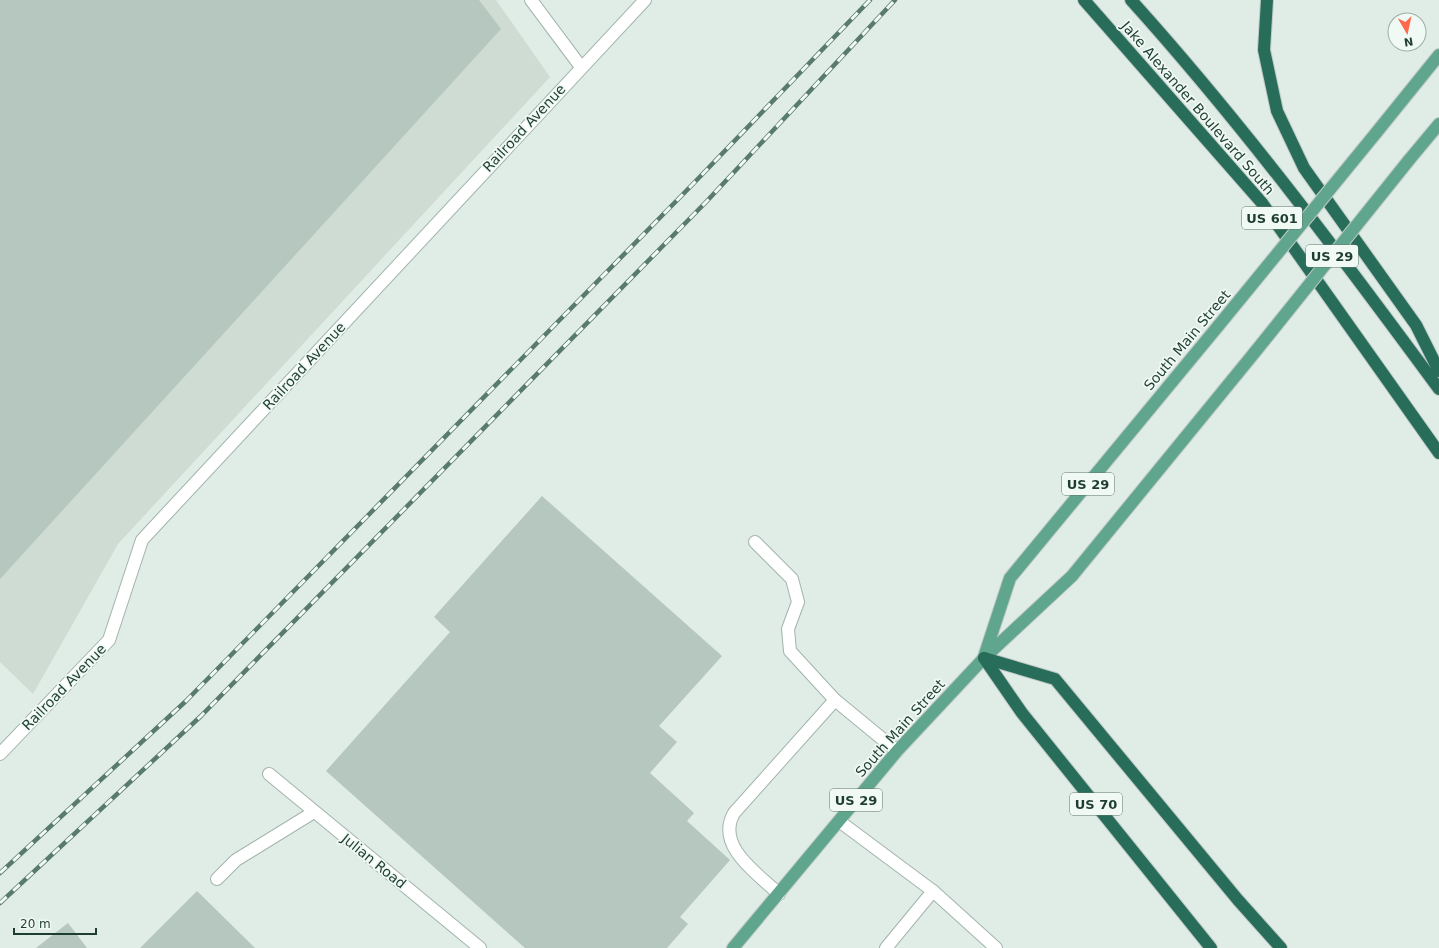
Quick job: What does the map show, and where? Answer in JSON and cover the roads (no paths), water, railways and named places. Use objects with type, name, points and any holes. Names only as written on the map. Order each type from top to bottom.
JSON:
[{"type":"highway","name":"Jake Alexander Boulevard South","points":[[1084,0],[1262,203],[1437,451]]},
{"type":"highway","name":"Jake Alexander Boulevard South","points":[[1131,0],[1173,46],[1331,243],[1439,389]]},
{"type":"highway","points":[[1267,0],[1264,50],[1277,111],[1304,168],[1416,325],[1439,371]]},
{"type":"highway","points":[[984,658],[1055,679],[1238,900],[1281,948]]},
{"type":"highway","name":"US 70","points":[[984,658],[1022,713],[1211,948]]},
{"type":"main road","name":"South Main Street","points":[[984,658],[1010,578],[1439,55]]},
{"type":"main road","name":"South Main Street","points":[[733,948],[896,751],[984,658],[1072,576],[1439,124]]},
{"type":"street","points":[[531,0],[581,67]]},
{"type":"street","name":"Railroad Avenue","points":[[0,754],[109,640],[142,540],[645,0]]},
{"type":"street","points":[[755,542],[792,579],[798,602],[788,629],[790,651],[835,700],[896,751]]},
{"type":"street","points":[[779,894],[739,857],[730,837],[729,823],[734,813],[835,700]]},
{"type":"street","name":"Julian Road","points":[[269,774],[480,948]]},
{"type":"street","points":[[217,879],[236,860],[314,812]]},
{"type":"street","points":[[839,821],[933,891],[996,948]]},
{"type":"street","points":[[886,948],[933,891]]},
{"type":"railway","points":[[0,873],[186,701],[691,186],[870,0]]},
{"type":"railway","points":[[0,903],[201,716],[707,201],[895,0]]}]
